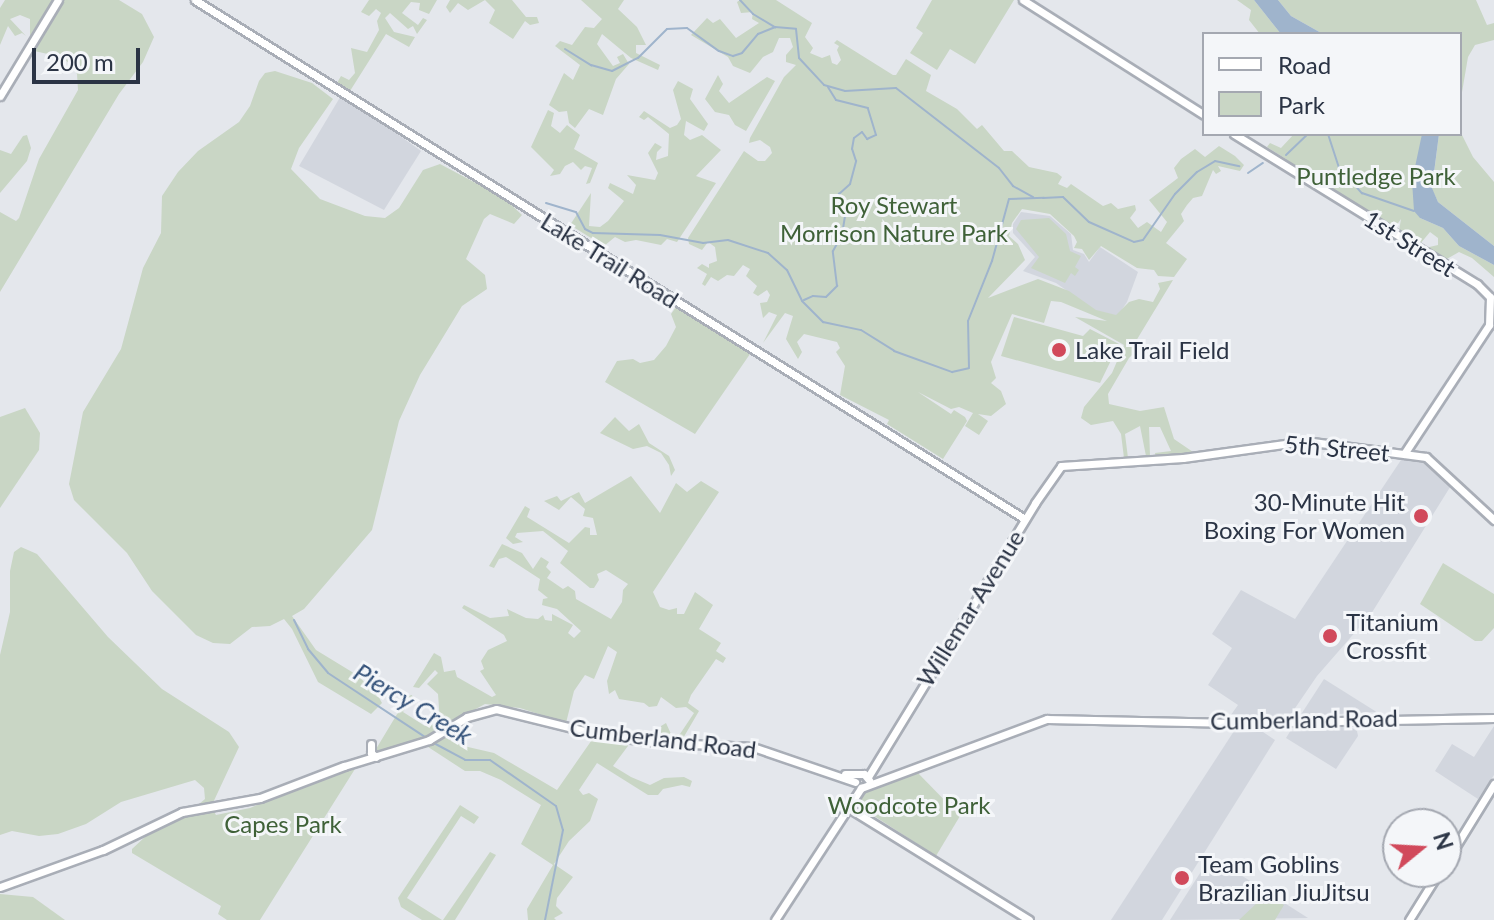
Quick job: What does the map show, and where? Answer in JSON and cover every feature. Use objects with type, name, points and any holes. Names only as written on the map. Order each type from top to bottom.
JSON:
[{"type":"street","points":[[0,96],[58,0]]},
{"type":"street","name":"Lake Trail Road","points":[[195,0],[1025,519]]},
{"type":"street","points":[[1023,0],[1202,114]]},
{"type":"street","name":"1st Street","points":[[1237,136],[1477,284],[1490,297],[1493,310]]},
{"type":"street","points":[[1404,454],[1486,332],[1493,310]]},
{"type":"street","name":"5th Street","points":[[1061,466],[1183,458],[1288,441],[1419,455],[1432,461],[1494,520]]},
{"type":"street","points":[[1411,443],[1419,455]]},
{"type":"street","name":"Willemar Avenue","points":[[775,920],[1061,466]]},
{"type":"street","points":[[1008,508],[1020,510],[1035,503]]},
{"type":"street","name":"Cumberland Road","points":[[0,887],[103,850],[182,812],[245,803],[429,740],[467,717],[496,709],[596,734],[652,742],[753,747],[862,780],[884,778],[1053,718],[1235,723],[1408,717],[1494,718]]},
{"type":"street","points":[[371,744],[371,753],[376,757]]},
{"type":"street","points":[[1462,836],[1494,784]]},
{"type":"street","points":[[847,807],[1029,920]]},
{"type":"street","points":[[1409,920],[1429,888]]},
{"type":"shaded area","points":[[342,94],[421,151],[384,210],[299,166]]},
{"type":"shaded area","points":[[1021,212],[1050,216],[1071,234],[1073,250],[1084,254],[1089,262],[1100,247],[1138,272],[1127,302],[1113,323],[1056,283],[1023,271],[1035,257],[1013,233],[1013,224]]},
{"type":"shaded area","points":[[1403,457],[1423,458],[1452,484],[1371,614],[1317,676],[1289,717],[1228,719],[1238,705],[1208,685],[1232,648],[1212,634],[1241,590],[1295,619]]},
{"type":"shaded area","points":[[1324,679],[1375,711],[1376,712],[1300,716]]},
{"type":"shaded area","points":[[1344,723],[1357,731],[1358,736],[1336,769],[1286,738],[1294,725]]},
{"type":"shaded area","points":[[1494,726],[1494,775],[1478,799],[1435,771],[1452,744],[1474,757]]},
{"type":"shaded area","points":[[1236,728],[1257,728],[1275,740],[1162,920],[1111,920]]},
{"type":"shaded area","points":[[1211,856],[1308,918],[1170,920]]},
{"type":"green space","points":[[5,0],[53,0],[30,36],[30,19],[20,15],[10,19],[26,36],[22,33],[15,36],[8,26],[0,45],[0,8]]},
{"type":"green space","points":[[62,0],[119,0],[142,14],[154,37],[143,62],[119,94],[0,292],[0,212],[16,221],[19,218],[39,159],[78,90],[73,66],[61,57],[30,50]]},
{"type":"green space","points":[[369,0],[437,0],[429,14],[419,10],[420,3],[411,2],[402,13],[418,25],[423,18],[427,20],[417,34],[413,26],[408,29],[390,13],[385,18],[394,32],[415,37],[409,47],[386,34],[350,91],[337,83],[341,76],[349,80],[355,73],[351,48],[367,52],[379,30],[377,21],[381,13],[376,9],[369,16],[361,12]]},
{"type":"green space","points":[[450,0],[485,0],[468,10],[458,3],[450,13],[446,7]]},
{"type":"green space","points":[[485,0],[512,0],[526,17],[537,17],[539,23],[530,25],[525,21],[513,39],[489,23],[495,10]]},
{"type":"green space","points":[[581,0],[624,0],[618,9],[637,27],[646,45],[636,45],[636,53],[660,65],[658,70],[631,58],[602,34],[597,44],[613,66],[620,63],[617,57],[623,54],[629,64],[616,79],[603,115],[589,109],[575,128],[569,123],[567,111],[559,112],[549,105],[564,73],[573,80],[580,65],[555,46],[560,41],[572,45],[585,27],[594,28],[602,19]]},
{"type":"green space","name":"Roy Stewart Morrison Nature Park","points":[[776,0],[812,23],[805,37],[813,48],[810,53],[822,58],[830,55],[832,63],[837,65],[841,60],[837,50],[839,46],[834,43],[837,40],[893,75],[906,59],[931,75],[926,91],[957,109],[977,129],[982,125],[1004,151],[1012,151],[1029,167],[1057,173],[1062,177],[1058,184],[1067,188],[1071,184],[1103,206],[1111,203],[1118,209],[1135,205],[1136,210],[1130,218],[1138,228],[1147,222],[1161,232],[1167,222],[1149,200],[1178,178],[1174,168],[1181,159],[1195,149],[1205,157],[1219,146],[1235,156],[1244,165],[1240,171],[1218,166],[1221,171],[1216,174],[1213,170],[1202,196],[1193,198],[1187,205],[1181,214],[1184,221],[1166,243],[1187,259],[1174,277],[1158,276],[1154,270],[1137,268],[1101,246],[1089,260],[1082,249],[1074,248],[1077,242],[1074,236],[1050,214],[1022,209],[1012,223],[1009,236],[1018,244],[1025,260],[988,298],[1038,279],[1069,291],[1096,310],[1116,315],[1129,302],[1139,299],[1153,302],[1160,289],[1158,283],[1173,280],[1136,341],[1141,346],[1129,358],[1108,394],[1109,404],[1140,411],[1164,407],[1174,439],[1193,452],[1156,458],[1155,453],[1171,451],[1160,427],[1149,427],[1150,456],[1146,456],[1140,426],[1125,434],[1128,458],[1124,458],[1121,434],[1113,421],[1091,425],[1081,418],[1084,407],[1112,373],[1124,345],[1075,317],[1107,321],[1061,302],[1051,301],[1044,323],[1012,314],[991,362],[996,378],[991,383],[1001,391],[1006,404],[991,416],[978,414],[988,421],[979,435],[965,426],[973,413],[959,407],[951,409],[918,392],[951,414],[954,410],[967,421],[943,459],[887,424],[889,420],[840,395],[845,366],[836,352],[840,348],[837,342],[804,334],[797,342],[802,352],[798,359],[786,339],[793,316],[785,313],[763,343],[777,315],[769,312],[763,318],[760,303],[767,302],[770,295],[767,290],[758,296],[753,293],[757,286],[746,276],[750,269],[743,265],[734,276],[727,275],[718,281],[711,277],[705,286],[702,284],[707,274],[697,268],[702,264],[709,268],[709,264],[717,261],[715,247],[708,242],[702,250],[689,244],[688,238],[744,151],[758,161],[765,161],[772,153],[770,147],[760,140],[749,143],[750,138],[784,77],[796,65],[786,62],[786,55],[793,47],[790,38],[779,38],[773,52],[763,57],[750,73],[733,66],[728,57],[691,35],[707,18],[713,23],[720,19],[736,38],[759,23],[752,19],[753,12],[741,13],[737,2]]},
{"type":"green space","points":[[932,0],[1014,0],[975,64],[950,49],[937,70],[910,53],[923,33],[916,28]]},
{"type":"green space","points":[[1237,0],[1254,0],[1279,32],[1258,32],[1249,20],[1251,10]]},
{"type":"green space","points":[[1278,0],[1476,0],[1487,25],[1494,23],[1494,40],[1475,45],[1468,57],[1462,92],[1462,32],[1319,32],[1291,16]]},
{"type":"green space","points":[[275,71],[312,83],[333,99],[299,148],[291,169],[320,199],[365,216],[385,218],[399,208],[423,170],[440,164],[504,198],[522,215],[514,224],[490,214],[484,219],[466,259],[485,275],[487,289],[462,306],[420,375],[399,421],[372,530],[304,609],[292,616],[316,650],[357,675],[377,694],[382,703],[371,714],[318,682],[284,619],[270,626],[252,627],[230,644],[213,643],[196,635],[152,591],[127,553],[74,500],[69,484],[83,412],[121,349],[143,268],[161,233],[162,196],[178,172],[198,151],[239,122],[250,106],[259,81],[265,73]]},
{"type":"green space","points":[[718,75],[723,84],[719,91],[729,103],[767,77],[775,81],[746,131],[735,125],[729,115],[715,112],[705,99]]},
{"type":"green space","points":[[678,81],[693,89],[690,99],[708,124],[704,131],[686,121],[684,135],[690,140],[702,135],[721,150],[696,176],[716,183],[677,242],[667,239],[661,245],[636,240],[625,242],[615,237],[604,246],[570,225],[591,193],[589,226],[600,227],[624,201],[608,188],[610,183],[633,194],[636,185],[627,175],[655,180],[658,173],[648,153],[655,143],[662,147],[657,152],[656,160],[668,156],[669,134],[648,117],[644,120],[639,117],[644,111],[670,128],[677,125],[681,119],[673,90]]},
{"type":"green space","points":[[548,110],[554,113],[551,126],[560,133],[567,125],[580,135],[574,149],[598,163],[590,183],[586,184],[592,168],[585,166],[581,170],[573,162],[565,166],[560,174],[550,176],[554,170],[531,147]]},
{"type":"green space","points":[[27,135],[31,148],[27,161],[0,193],[0,150],[11,154],[23,136]]},
{"type":"green space","points":[[1462,135],[1473,157],[1494,182],[1494,246],[1438,202],[1432,189],[1439,136]]},
{"type":"green space","name":"Puntledge Park","points":[[1292,136],[1426,136],[1420,218],[1443,228],[1459,246],[1494,265],[1494,277],[1472,258],[1459,252],[1445,260],[1425,248],[1438,245],[1438,238],[1430,232],[1420,244],[1399,231],[1401,219],[1391,233],[1283,164],[1286,159],[1267,147],[1270,143],[1281,148]]},
{"type":"green space","points":[[1049,218],[1066,234],[1070,251],[1081,256],[1075,267],[1079,270],[1075,276],[1071,273],[1065,283],[1031,268],[1039,257],[1016,229],[1021,220]]},
{"type":"green space","points":[[676,307],[750,354],[695,434],[605,382],[617,361],[633,359],[640,363],[654,360],[676,327],[671,314]]},
{"type":"green space","name":"Lake Trail Field","points":[[1014,317],[1083,336],[1090,329],[1119,344],[1100,383],[1001,356]]},
{"type":"green space","points":[[25,408],[40,433],[39,450],[0,508],[0,417]]},
{"type":"green space","points":[[615,417],[629,431],[639,424],[649,443],[669,456],[675,470],[671,476],[669,465],[661,453],[647,446],[633,449],[600,433]]},
{"type":"green space","points":[[631,476],[660,513],[676,483],[687,492],[701,481],[719,492],[653,592],[660,607],[669,610],[677,608],[677,614],[684,614],[695,592],[713,605],[699,629],[721,643],[716,651],[726,658],[723,663],[716,659],[691,695],[688,703],[699,711],[682,740],[661,739],[661,726],[666,723],[671,734],[680,734],[694,713],[686,707],[676,708],[661,697],[657,706],[649,707],[644,703],[619,699],[615,690],[609,694],[607,681],[617,652],[608,646],[594,679],[585,675],[574,691],[566,723],[520,708],[485,704],[411,744],[378,753],[376,749],[408,696],[412,695],[413,699],[403,712],[425,726],[440,723],[438,694],[427,684],[438,673],[435,670],[419,688],[413,687],[434,653],[441,657],[444,672],[455,670],[457,677],[492,697],[496,695],[480,671],[484,669],[481,661],[488,650],[507,641],[504,635],[462,608],[464,605],[490,618],[509,616],[507,609],[526,618],[538,619],[543,615],[545,620],[552,621],[552,614],[573,625],[568,633],[574,638],[581,631],[557,609],[542,605],[543,599],[548,598],[538,590],[540,579],[506,557],[499,559],[494,568],[489,566],[502,544],[522,553],[533,569],[541,557],[549,562],[546,567],[551,572],[547,578],[563,589],[568,586],[575,591],[576,599],[611,619],[622,602],[623,590],[628,584],[606,570],[597,574],[599,580],[594,588],[590,588],[560,563],[568,551],[543,531],[517,533],[515,537],[523,542],[513,544],[506,538],[525,506],[530,509],[527,517],[569,543],[585,527],[590,528],[590,535],[597,535],[593,518],[583,516],[585,509],[571,497],[559,510],[544,501],[557,496],[561,501],[579,492],[585,503]]},
{"type":"green space","name":"Capes Park","points":[[21,547],[37,554],[108,637],[162,689],[229,732],[239,747],[211,807],[216,815],[250,808],[257,805],[260,798],[360,761],[260,920],[227,920],[218,914],[221,906],[132,853],[132,849],[146,836],[186,815],[205,799],[204,788],[195,780],[121,802],[86,824],[58,834],[39,836],[12,831],[0,835],[0,655],[10,612],[10,571],[14,552]]},
{"type":"green space","points":[[1443,563],[1494,594],[1494,628],[1482,641],[1475,641],[1420,604]]},
{"type":"green space","points":[[596,734],[628,739],[628,746],[613,766],[631,777],[650,785],[664,778],[684,777],[692,781],[690,787],[682,785],[663,789],[658,795],[648,795],[597,763],[579,790],[583,795],[589,793],[598,799],[590,821],[569,841],[554,864],[573,877],[557,898],[556,906],[563,913],[554,918],[556,920],[528,920],[527,909],[553,865],[521,844],[541,805],[501,780],[480,771],[465,771],[422,743],[437,736],[449,737],[468,747],[494,753],[557,790]]},
{"type":"green space","name":"Woodcote Park","points":[[915,770],[960,816],[936,856],[854,803],[862,791]]},
{"type":"green space","points":[[460,805],[479,817],[474,824],[461,816],[407,898],[442,920],[422,920],[401,907],[398,898]]},
{"type":"green space","points":[[490,852],[496,855],[455,920],[443,920]]},
{"type":"green space","points":[[1256,891],[1258,901],[1264,893],[1284,905],[1275,920],[1239,920],[1258,902],[1249,903],[1247,893]]},
{"type":"green space","points":[[0,894],[33,897],[65,920],[0,920]]},
{"type":"water","points":[[1254,0],[1278,0],[1291,16],[1319,32],[1279,32]]},
{"type":"water","points":[[1422,136],[1439,136],[1432,188],[1438,202],[1494,246],[1494,265],[1459,246],[1443,228],[1420,218],[1414,211],[1412,181]]},
{"type":"waterway","points":[[740,0],[753,14],[775,27],[796,29],[799,58],[824,85],[845,91],[896,88],[999,168],[1013,186],[1033,197]]},
{"type":"waterway","points":[[565,49],[591,65],[612,71],[638,58],[667,29],[687,28],[719,51],[733,56],[742,53],[758,34],[775,27]]},
{"type":"waterway","points":[[804,300],[813,296],[826,297],[837,286],[833,251],[842,235],[846,209],[839,194],[850,184],[856,161],[852,149],[854,138],[862,132],[867,139],[876,135],[868,108],[836,100],[828,87]]},
{"type":"waterway","points":[[1286,155],[1306,136]]},
{"type":"waterway","points":[[1329,136],[1339,167],[1362,193],[1414,211]]},
{"type":"waterway","points":[[1043,198],[1063,197],[1089,222],[1134,242],[1143,240],[1175,194],[1197,172],[1215,161],[1239,166]]},
{"type":"waterway","points":[[1248,173],[1263,163]]},
{"type":"waterway","points":[[546,203],[576,212],[585,229],[593,233],[660,235],[703,243],[728,240],[768,253],[787,270],[802,301],[823,322],[861,330],[894,351],[952,372],[969,368],[968,321],[992,261],[1009,199],[1044,198]]},
{"type":"waterway","name":"Piercy Creek","points":[[294,620],[308,649],[328,673],[425,737]]},
{"type":"waterway","name":"Piercy Creek","points":[[430,741],[465,760],[490,760],[556,806],[563,830],[545,920]]},
{"type":"place","name":"Lake Trail Field","points":[[1059,350]]},
{"type":"place","name":"30-Minute Hit Boxing For Women","points":[[1421,516]]},
{"type":"place","name":"Titanium Crossfit","points":[[1330,636]]},
{"type":"place","name":"Team Goblins Brazilian JiuJitsu","points":[[1182,878]]}]
